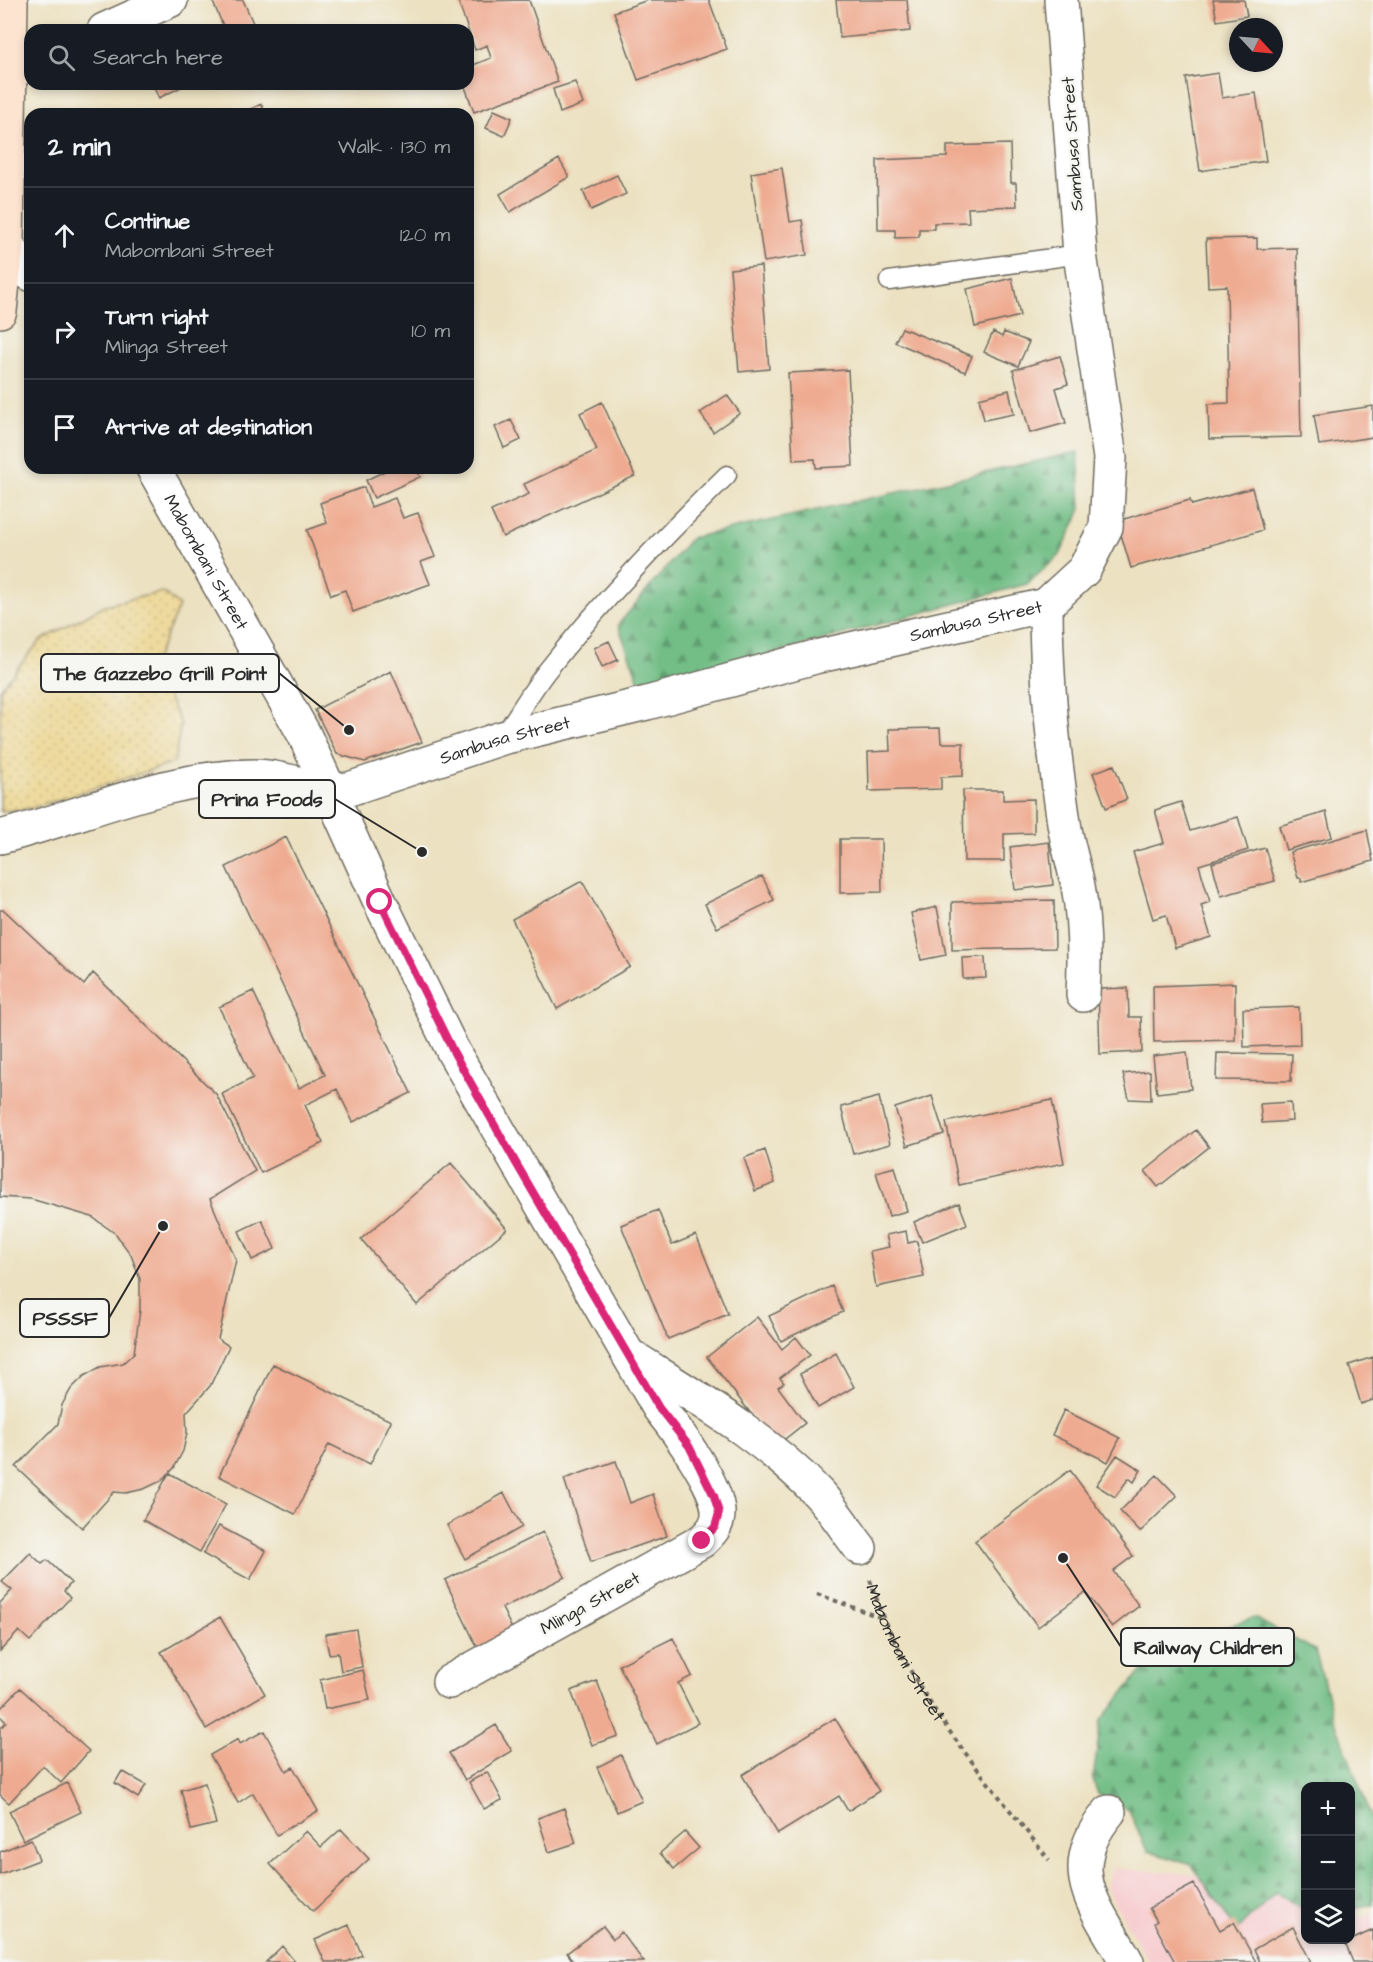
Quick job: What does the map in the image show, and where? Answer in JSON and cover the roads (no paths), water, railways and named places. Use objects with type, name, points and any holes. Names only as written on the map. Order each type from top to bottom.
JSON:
[{"type":"main road","points":[[0,311],[7,245],[14,69],[11,0]]},
{"type":"street","points":[[117,24],[171,0]]},
{"type":"street","name":"Sambusa Street","points":[[332,791],[366,784],[502,738],[647,703],[815,657],[1046,605],[1084,570],[1106,527],[1110,458],[1080,254],[1061,0]]},
{"type":"street","points":[[7,245],[24,266]]},
{"type":"street","name":"Mabombani Street","points":[[156,474],[304,734],[332,791],[380,902],[454,1053],[659,1408],[689,1446],[714,1496],[719,1513]]},
{"type":"street","points":[[1046,605],[1046,674],[1055,763],[1065,828],[1078,886],[1085,945],[1083,995]]},
{"type":"street","points":[[0,837],[92,807],[211,779],[256,776],[332,791]]},
{"type":"street","name":"Mabombani Street","points":[[630,1356],[714,1409],[785,1461],[820,1495],[860,1548]]},
{"type":"street","points":[[689,1446],[714,1409]]},
{"type":"street","name":"Mlinga Street","points":[[449,1682],[702,1541],[715,1527],[719,1513]]},
{"type":"street","points":[[1109,1812],[1094,1830],[1086,1852],[1084,1875],[1090,1895],[1127,1962]]},
{"type":"lane","points":[[889,281],[1080,254]]},
{"type":"lane","points":[[502,738],[544,674],[582,628],[645,556],[727,475]]},
{"type":"place","name":"The Gazzebo Grill Point","points":[[349,730]]},
{"type":"place","name":"Prina Foods","points":[[422,852]]},
{"type":"place","name":"PSSSF","points":[[163,1226]]},
{"type":"place","name":"Railway Children","points":[[1063,1558]]}]
